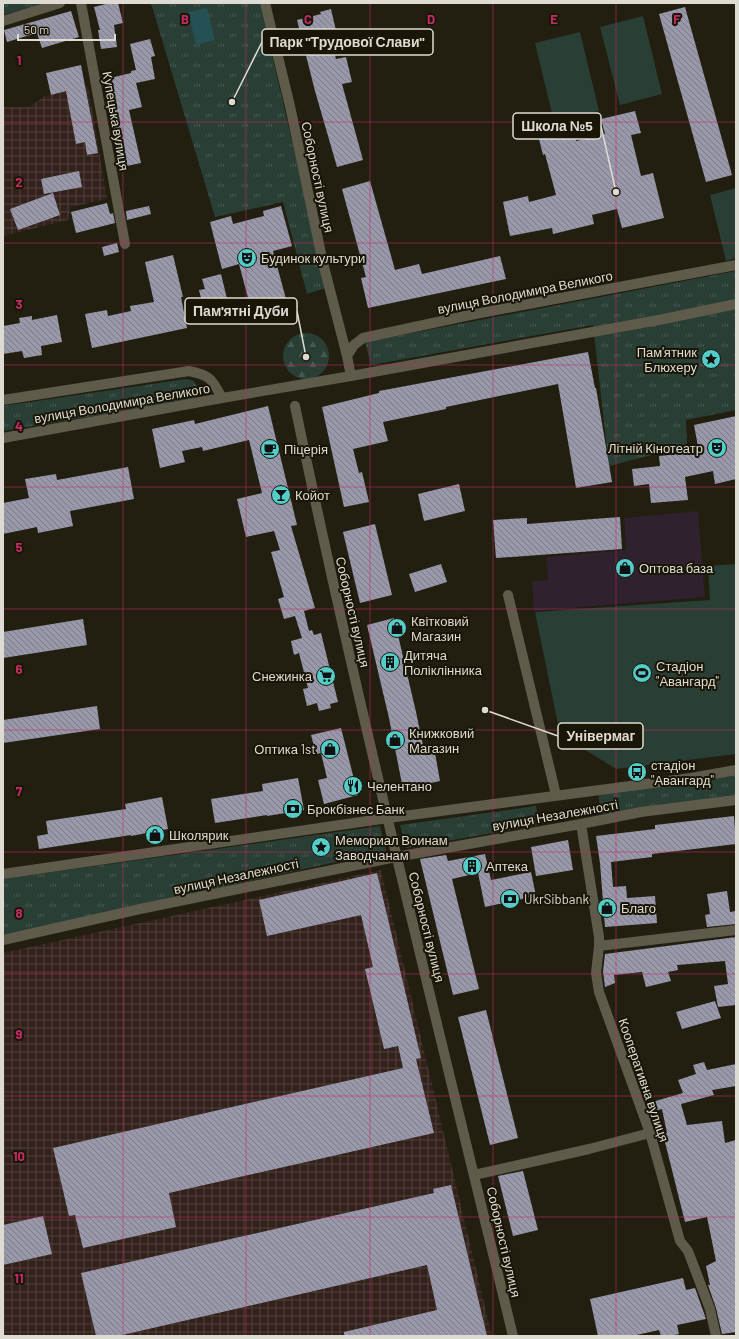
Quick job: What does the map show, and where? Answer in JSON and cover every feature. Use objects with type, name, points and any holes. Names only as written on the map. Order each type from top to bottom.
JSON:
[{"type":"street","points":[[3,21],[60,3]]},
{"type":"street","name":"Купецька вулиця","points":[[81,3],[124,244]]},
{"type":"street","name":"Соборності вулиця","points":[[265,3],[290,106],[323,263],[347,356]]},
{"type":"street","name":"вулиця Володимира Великого","points":[[347,356],[354,345],[363,338],[470,315],[736,265]]},
{"type":"street","name":"вулиця Володимира Великого","points":[[3,438],[664,319],[736,304]]},
{"type":"street","points":[[347,356],[351,376]]},
{"type":"street","name":"вулиця Володимира Великого","points":[[3,400],[189,371],[204,374],[214,382],[222,398]]},
{"type":"street","name":"Соборності вулиця","points":[[294,406],[320,530],[396,857],[513,1336]]},
{"type":"street","points":[[508,595],[556,795]]},
{"type":"street","name":"вулиця Незалежності","points":[[3,874],[388,818],[736,770]]},
{"type":"street","name":"вулиця Незалежності","points":[[3,940],[140,909],[396,857],[641,812],[736,800]]},
{"type":"street","name":"Кооперативна вулиця","points":[[581,824],[599,946],[596,974],[599,992],[650,1133],[680,1241],[688,1251],[710,1309],[716,1336]]},
{"type":"street","points":[[599,946],[736,930]]},
{"type":"street","points":[[474,1175],[589,1149],[650,1133]]},
{"type":"shaded area","points":[[88,86],[107,199],[71,207],[68,220],[3,236],[3,107],[29,107],[45,96]]},
{"type":"shaded area","name":"Оптова база","points":[[698,511],[705,597],[534,611],[532,581],[548,580],[546,557],[626,550],[624,518]]},
{"type":"shaded area","points":[[381,870],[492,1336],[3,1336],[3,953]]},
{"type":"green space","points":[[3,3],[44,3],[3,15]]},
{"type":"green space","points":[[151,3],[260,3],[326,288],[307,294],[283,202],[215,217]]},
{"type":"green space","points":[[643,16],[662,94],[620,105],[600,27]]},
{"type":"green space","points":[[580,32],[599,111],[554,122],[535,43]]},
{"type":"green space","points":[[736,188],[736,258],[726,261],[710,195]]},
{"type":"green space","points":[[736,271],[736,410],[686,420],[687,446],[609,466],[593,325],[371,365],[365,342]]},
{"type":"green space","points":[[311,333],[315,334],[325,343],[328,347],[328,365],[319,375],[311,379],[301,379],[293,375],[284,365],[283,351],[287,343],[297,334]]},
{"type":"green space","points":[[186,379],[194,381],[198,388],[197,396],[190,400],[3,431],[3,406]]},
{"type":"green space","name":"Стадіон \"Авангард\"","points":[[736,564],[736,754],[616,769],[560,734],[535,612],[710,600],[708,566]]},
{"type":"green space","points":[[736,774],[736,796],[601,814],[598,793]]},
{"type":"green space","points":[[536,806],[539,825],[406,848],[400,825]]},
{"type":"green space","points":[[380,826],[386,851],[3,935],[3,879]]},
{"type":"water","points":[[207,8],[215,40],[196,45],[188,12]]},
{"type":"building","points":[[110,3],[118,3],[123,23],[114,25],[117,47],[101,49],[98,30],[100,30],[94,7]]},
{"type":"building","points":[[685,7],[732,175],[706,182],[659,14]]},
{"type":"building","points":[[331,9],[337,35],[330,37],[336,59],[346,57],[352,82],[342,84],[363,160],[337,167],[315,91],[297,20],[321,14],[320,12]]},
{"type":"building","points":[[71,11],[79,37],[42,48],[37,33],[7,42],[4,30]]},
{"type":"building","points":[[150,39],[155,56],[151,57],[155,79],[136,83],[142,107],[129,110],[141,163],[122,167],[112,119],[115,118],[106,79],[131,73],[131,71],[136,70],[130,44]]},
{"type":"building","points":[[81,65],[98,153],[87,155],[85,142],[76,144],[66,91],[51,95],[46,73]]},
{"type":"building","points":[[635,111],[641,133],[631,135],[641,176],[653,173],[664,218],[622,228],[617,209],[592,215],[594,224],[553,234],[552,228],[510,236],[503,202],[528,196],[529,202],[556,195],[545,154],[543,155],[538,135],[573,126],[576,141],[605,134],[601,119]]},
{"type":"building","points":[[79,171],[82,187],[44,194],[41,179]]},
{"type":"building","points":[[370,181],[395,270],[419,264],[422,274],[500,256],[506,279],[368,308],[361,278],[366,277],[342,189]]},
{"type":"building","points":[[53,193],[60,215],[18,230],[10,209]]},
{"type":"building","points":[[107,203],[110,214],[113,213],[115,223],[76,233],[71,212]]},
{"type":"building","points":[[149,206],[151,214],[127,220],[126,211]]},
{"type":"building","name":"Будинок культури","points":[[281,206],[292,246],[273,251],[286,299],[251,309],[239,264],[222,269],[210,222],[231,216],[233,224],[264,216],[263,211]]},
{"type":"building","points":[[117,243],[119,252],[104,256],[102,247]]},
{"type":"building","points":[[173,255],[183,297],[181,297],[187,328],[92,348],[85,314],[107,310],[108,316],[131,311],[130,306],[154,302],[145,262]]},
{"type":"building","points":[[221,274],[230,311],[206,317],[199,290],[205,289],[202,279]]},
{"type":"building","points":[[57,315],[62,342],[41,346],[42,355],[24,358],[22,351],[3,354],[3,326],[20,323],[19,318],[32,316],[32,320]]},
{"type":"building","points":[[588,352],[596,388],[612,482],[576,488],[558,384],[446,407],[446,409],[383,422],[388,441],[353,449],[359,473],[362,472],[369,502],[344,507],[322,407],[379,393],[379,391]]},
{"type":"building","points":[[268,406],[297,525],[291,526],[315,608],[304,611],[309,631],[312,630],[314,635],[321,633],[338,702],[330,704],[331,708],[319,711],[317,703],[307,706],[303,689],[308,688],[299,653],[294,655],[291,641],[302,638],[295,616],[284,619],[278,599],[284,597],[271,552],[280,550],[274,531],[246,537],[237,499],[262,493],[249,440],[203,451],[202,447],[182,451],[185,462],[160,468],[152,429],[194,420],[195,424]]},
{"type":"building","points":[[736,416],[736,479],[715,484],[713,471],[685,477],[688,500],[651,503],[649,484],[634,486],[632,469],[660,466],[659,456],[699,452],[694,425]]},
{"type":"building","points":[[128,467],[134,499],[70,511],[73,526],[38,533],[37,527],[3,534],[3,503],[29,498],[25,479],[56,474],[57,480]]},
{"type":"building","points":[[459,484],[465,511],[424,521],[418,494]]},
{"type":"building","points":[[620,517],[622,549],[496,558],[493,520],[527,518],[527,524]]},
{"type":"building","points":[[375,524],[392,595],[360,603],[343,532]]},
{"type":"building","points":[[441,564],[447,582],[415,592],[409,574]]},
{"type":"building","points":[[394,618],[425,755],[435,753],[440,781],[403,789],[389,718],[367,625]]},
{"type":"building","points":[[83,619],[87,645],[3,658],[3,632]]},
{"type":"building","points":[[97,706],[100,729],[3,743],[3,720]]},
{"type":"building","points":[[341,728],[358,795],[324,804],[318,780],[327,778],[321,753],[316,754],[311,735]]},
{"type":"building","points":[[298,778],[304,810],[215,823],[211,799],[263,791],[262,784]]},
{"type":"building","points":[[162,797],[168,829],[131,836],[39,849],[37,836],[48,834],[46,821],[126,809],[125,804]]},
{"type":"building","points":[[734,816],[736,844],[652,854],[652,857],[611,862],[613,887],[626,886],[627,898],[655,896],[657,923],[605,927],[600,863],[596,836],[655,829],[655,825]]},
{"type":"building","points":[[568,840],[573,870],[536,876],[531,847]]},
{"type":"building","points":[[485,854],[491,880],[531,872],[536,896],[485,907],[478,873],[452,879],[479,989],[453,995],[420,859],[446,855],[448,861]]},
{"type":"building","points":[[377,873],[421,1058],[416,1059],[434,1133],[169,1193],[176,1227],[83,1248],[75,1215],[69,1216],[53,1148],[403,1068],[398,1046],[384,1049],[365,969],[373,967],[361,915],[267,936],[259,900]]},
{"type":"building","points":[[727,891],[730,912],[736,911],[736,924],[707,927],[705,915],[710,914],[707,894]]},
{"type":"building","points":[[736,937],[736,1005],[718,1007],[714,986],[728,984],[725,961],[677,965],[678,970],[668,972],[671,981],[646,987],[642,972],[614,975],[615,983],[605,987],[603,971],[605,954]]},
{"type":"building","points":[[715,1001],[721,1018],[682,1029],[676,1012]]},
{"type":"building","points":[[486,1010],[518,1138],[490,1145],[458,1017]]},
{"type":"building","points":[[704,1062],[707,1070],[736,1064],[736,1086],[712,1090],[714,1095],[681,1104],[687,1125],[722,1121],[725,1143],[736,1140],[736,1332],[722,1334],[716,1308],[708,1285],[710,1285],[706,1266],[716,1261],[707,1217],[685,1222],[663,1134],[667,1133],[662,1109],[654,1111],[652,1102],[683,1093],[678,1080],[696,1074],[693,1065]]},
{"type":"building","points":[[523,1171],[538,1230],[513,1236],[498,1176]]},
{"type":"building","points":[[451,1185],[487,1336],[344,1336],[344,1332],[437,1310],[427,1265],[118,1336],[96,1336],[81,1273],[434,1193],[433,1189]]},
{"type":"building","points":[[43,1216],[52,1254],[3,1265],[3,1225]]},
{"type":"building","points":[[683,1278],[686,1290],[695,1288],[706,1319],[677,1325],[679,1334],[670,1336],[661,1336],[659,1330],[632,1336],[598,1336],[590,1299]]},
{"type":"place","name":"Парк \"Трудової Слави\"","points":[[232,102]]},
{"type":"place","name":"Школа №5","points":[[616,192]]},
{"type":"place","name":"Будинок культури","points":[[247,258]]},
{"type":"place","name":"Пам'ятні Дуби","points":[[306,357]]},
{"type":"place","name":"Пам'ятник Блюхеру","points":[[711,359]]},
{"type":"place","name":"Літній Кінотеатр","points":[[717,448]]},
{"type":"place","name":"Піцерія","points":[[270,449]]},
{"type":"place","name":"Койот","points":[[281,495]]},
{"type":"place","name":"Оптова база","points":[[625,568]]},
{"type":"place","name":"Квітковий Магазин","points":[[397,628]]},
{"type":"place","name":"Дитяча Поліклінника","points":[[390,662]]},
{"type":"place","name":"Стадіон \"Авангард\"","points":[[642,673]]},
{"type":"place","name":"Снежинка","points":[[326,676]]},
{"type":"place","name":"Універмаг","points":[[485,710]]},
{"type":"place","name":"Книжковий Магазин","points":[[395,740]]},
{"type":"place","name":"Оптика 1st","points":[[330,749]]},
{"type":"place","name":"стадіон \"Авангард\"","points":[[637,772]]},
{"type":"place","name":"Челентано","points":[[353,786]]},
{"type":"place","name":"Брокбізнес Банк","points":[[293,809]]},
{"type":"place","name":"Школярик","points":[[155,835]]},
{"type":"place","name":"Мемориал Воинам Заводчанам","points":[[321,847]]},
{"type":"place","name":"Аптека","points":[[472,866]]},
{"type":"place","name":"UkrSibbank","points":[[510,899]]},
{"type":"place","name":"Благо","points":[[607,908]]}]
